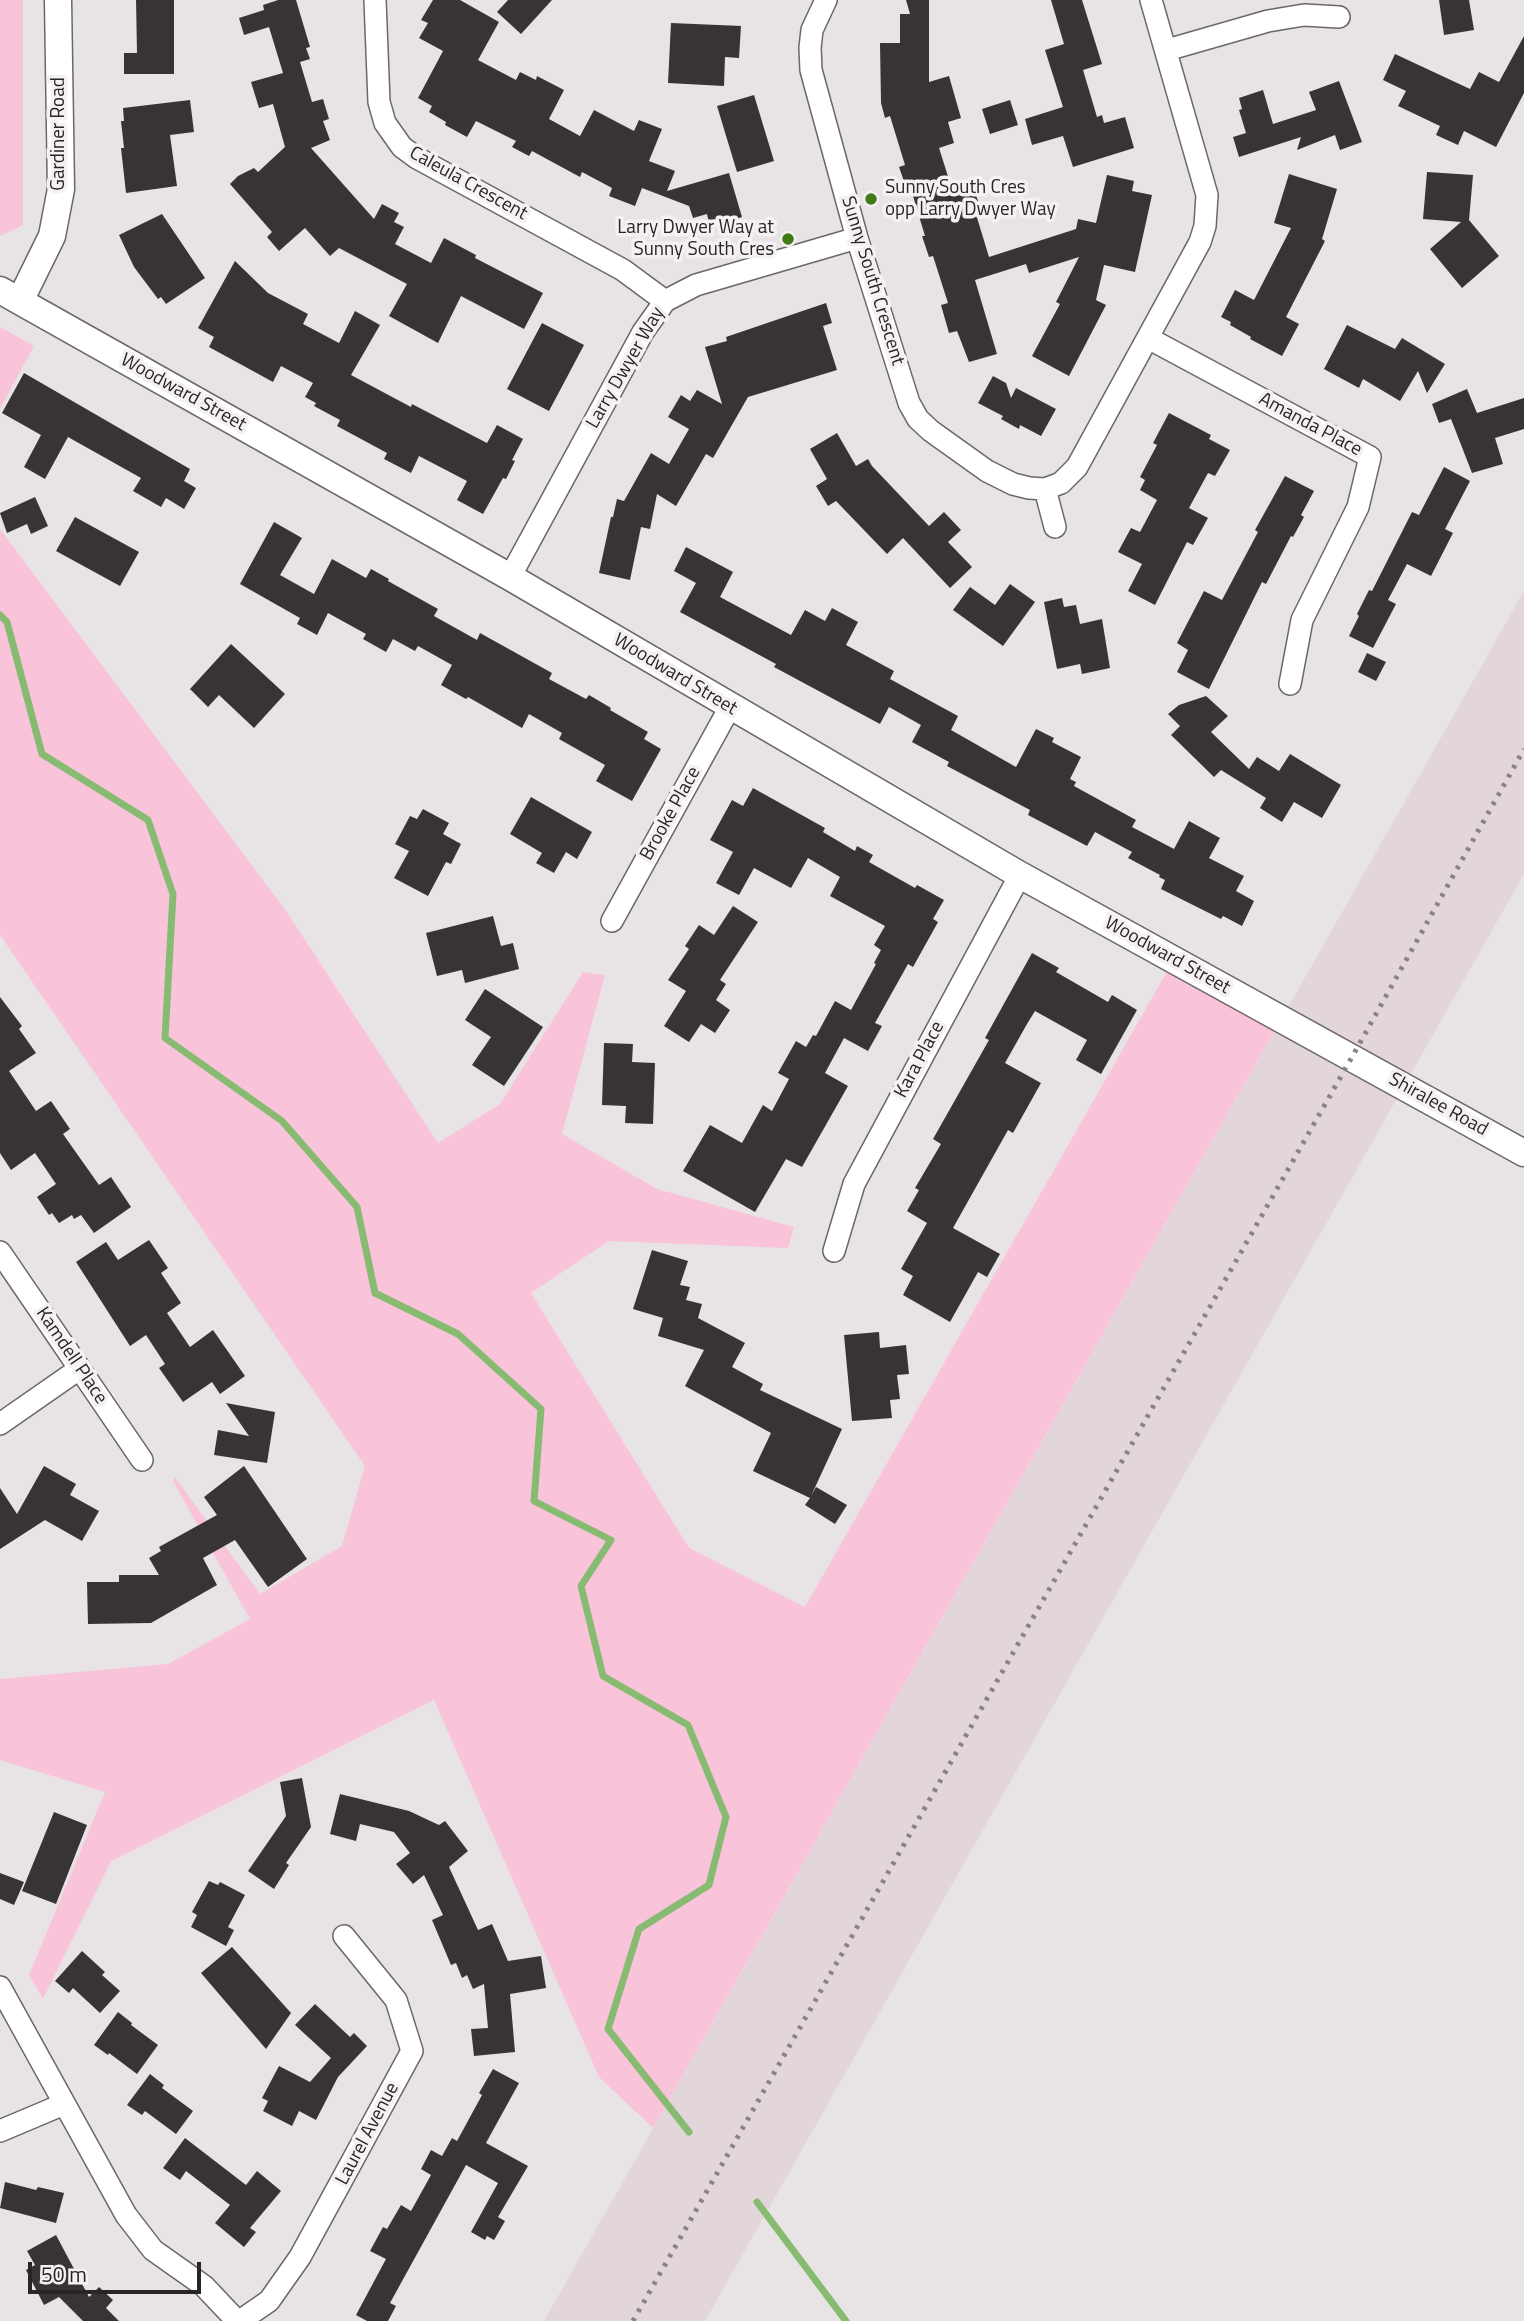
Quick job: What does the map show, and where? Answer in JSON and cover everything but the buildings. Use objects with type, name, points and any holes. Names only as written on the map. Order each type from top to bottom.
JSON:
[{"type":"street","name":"Gardiner Road","points":[[10,296],[52,236],[61,189],[58,0]]},
{"type":"street","name":"Caleula Crescent","points":[[375,0],[379,103],[385,123],[402,147],[417,158],[622,270],[664,301]]},
{"type":"street","name":"Sunny South Crescent","points":[[826,0],[812,30],[811,70],[857,238],[909,403],[918,419],[931,431],[987,471],[1013,484],[1045,489]]},
{"type":"street","points":[[1055,527],[1045,489],[1061,483],[1077,467],[1200,242],[1205,226],[1207,195],[1151,0]]},
{"type":"street","points":[[1167,50],[1268,21],[1304,15],[1339,17]]},
{"type":"street","name":"Larry Dwyer Way","points":[[510,577],[643,332],[664,301],[696,285],[857,238]]},
{"type":"street","name":"Woodward Street","points":[[10,296],[510,577],[1020,875],[1352,1057]]},
{"type":"street","name":"Amanda Place","points":[[1148,338],[1370,457],[1358,508],[1301,620],[1290,684]]},
{"type":"street","name":"Brooke Place","points":[[612,921],[730,707]]},
{"type":"street","name":"Kara Place","points":[[834,1251],[854,1184],[1020,875]]},
{"type":"street","name":"Shiralee Road","points":[[1352,1057],[1524,1153]]},
{"type":"street","name":"Kamdell Place","points":[[0,1252],[142,1460]]},
{"type":"street","points":[[0,1423],[79,1369]]},
{"type":"street","name":"Laurel Avenue","points":[[0,1987],[126,2215],[153,2250],[204,2286],[239,2321],[269,2301],[300,2257],[412,2051],[396,2000],[344,1936]]},
{"type":"street","points":[[0,2131],[64,2104]]},
{"type":"shaded area","points":[[0,0],[23,0],[23,225],[0,236]]},
{"type":"shaded area","points":[[0,327],[34,346],[0,409]]},
{"type":"shaded area","points":[[0,529],[286,911],[438,1143],[500,1104],[583,972],[605,975],[562,1134],[657,1189],[794,1227],[788,1248],[609,1241],[531,1293],[689,1548],[805,1607],[1169,968],[1275,1030],[653,2128],[599,2077],[434,1700],[111,1861],[43,1999],[29,1975],[105,1792],[0,1760],[0,1679],[168,1664],[250,1619],[173,1481],[175,1477],[260,1594],[342,1546],[365,1466],[0,935]]},
{"type":"shaded area","points":[[1524,591],[1524,874],[705,2321],[544,2321]]},
{"type":"waterway","points":[[0,615],[7,622],[42,754],[148,820],[173,894],[165,1038],[282,1121],[357,1207],[375,1293],[458,1334],[541,1409],[534,1501],[611,1540],[581,1586],[603,1676],[688,1725],[726,1817],[709,1885],[639,1929],[608,2029],[689,2132]]},
{"type":"waterway","points":[[757,2202],[846,2321]]},
{"type":"railway","points":[[633,2321],[1352,1057],[1524,749]]},
{"type":"place","name":"Sunny South Cres opp Larry Dwyer Way","points":[[871,199]]},
{"type":"place","name":"Larry Dwyer Way at Sunny South Cres","points":[[788,239]]}]
